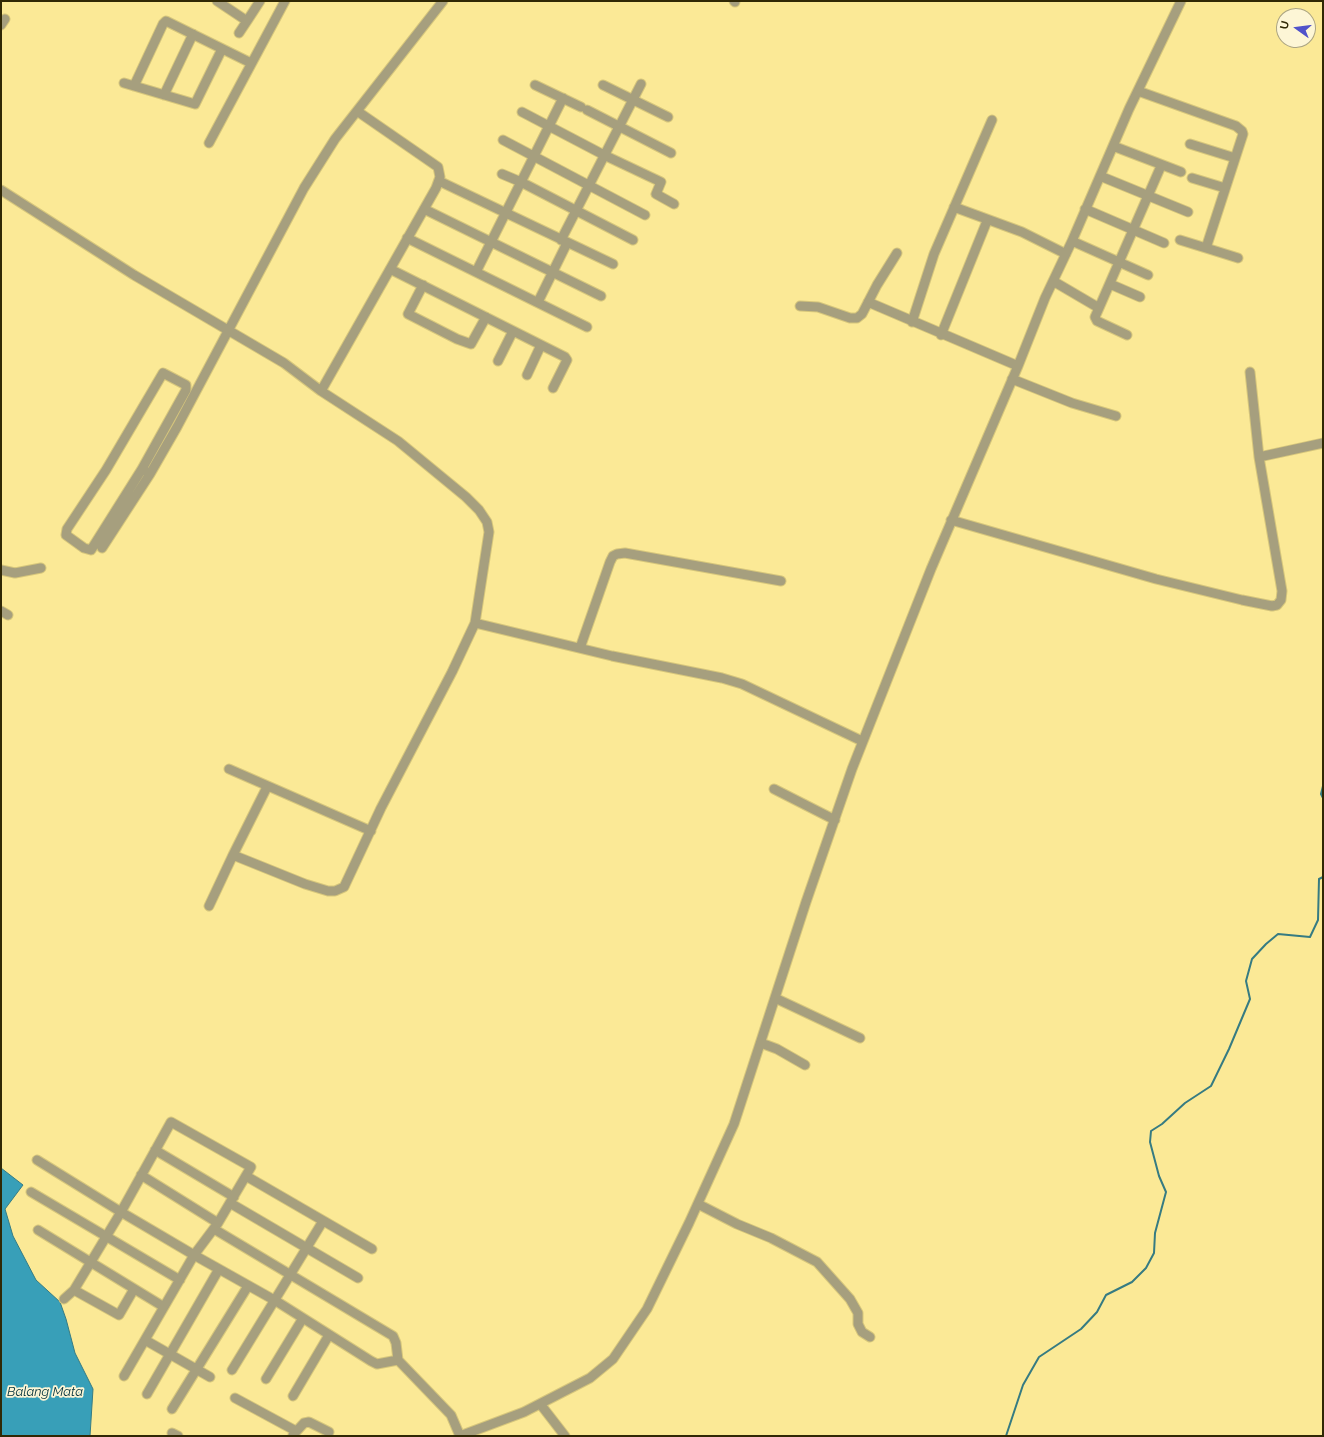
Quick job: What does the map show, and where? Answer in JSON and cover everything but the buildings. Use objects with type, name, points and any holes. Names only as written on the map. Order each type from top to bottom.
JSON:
[{"type":"street","points":[[218,1],[247,21]]},
{"type":"street","points":[[239,33],[260,1]]},
{"type":"street","points":[[209,143],[285,1]]},
{"type":"street","points":[[102,548],[229,331],[304,188],[335,139],[443,1]]},
{"type":"street","points":[[141,1175],[216,1226],[291,1274],[393,1336],[396,1343],[398,1360],[451,1415],[460,1436],[500,1422],[541,1405],[584,1382],[613,1359],[648,1309],[729,1137],[862,741],[951,520],[1053,281],[1138,91],[1181,1]]},
{"type":"street","points":[[134,86],[164,22],[167,21],[251,64]]},
{"type":"street","points":[[164,95],[193,34]]},
{"type":"street","points":[[124,83],[195,104],[222,49]]},
{"type":"street","points":[[538,302],[553,272],[576,211],[641,84]]},
{"type":"street","points":[[535,85],[671,153]]},
{"type":"street","points":[[603,85],[668,117]]},
{"type":"street","points":[[1138,91],[1239,128],[1243,134],[1206,248]]},
{"type":"street","points":[[476,272],[563,98]]},
{"type":"street","points":[[357,111],[438,167],[440,173],[439,181],[407,238],[379,300]]},
{"type":"street","points":[[522,112],[604,156],[661,182],[656,194],[674,204]]},
{"type":"street","points":[[912,322],[934,254],[992,120]]},
{"type":"street","points":[[503,140],[645,214]]},
{"type":"street","points":[[1190,144],[1235,158]]},
{"type":"street","points":[[1113,146],[1161,166],[1181,172]]},
{"type":"street","points":[[1127,336],[1097,321],[1095,317],[1120,263],[1161,166]]},
{"type":"street","points":[[502,174],[521,182],[633,240]]},
{"type":"street","points":[[1100,176],[1188,212]]},
{"type":"street","points":[[1192,178],[1225,188]]},
{"type":"street","points":[[439,181],[612,264]]},
{"type":"street","points":[[1,190],[134,275],[284,363],[321,391],[398,441],[466,498],[479,510],[487,522],[489,532],[488,546],[475,623],[344,887],[335,891],[305,884],[233,855]]},
{"type":"street","points":[[954,208],[987,221],[1022,232],[1066,254]]},
{"type":"street","points":[[424,209],[600,296]]},
{"type":"street","points":[[1085,209],[1164,243]]},
{"type":"street","points":[[942,335],[987,221]]},
{"type":"street","points":[[407,238],[587,327]]},
{"type":"street","points":[[1180,240],[1238,258]]},
{"type":"street","points":[[1072,241],[1148,275]]},
{"type":"street","points":[[800,306],[825,309],[855,319],[860,316],[897,253]]},
{"type":"street","points":[[321,391],[393,270]]},
{"type":"street","points":[[393,270],[513,330],[567,360],[553,388]]},
{"type":"street","points":[[1053,281],[1099,308]]},
{"type":"street","points":[[1110,284],[1140,297]]},
{"type":"street","points":[[423,285],[408,314],[457,339],[471,344],[486,317]]},
{"type":"street","points":[[868,302],[942,335],[1018,366]]},
{"type":"street","points":[[498,361],[513,330]]},
{"type":"street","points":[[526,376],[542,345]]},
{"type":"street","points":[[951,520],[1156,579],[1242,600],[1275,606],[1280,602],[1282,591],[1259,457],[1250,372]]},
{"type":"street","points":[[163,373],[186,385],[186,390],[146,472],[91,550],[84,548],[66,535],[67,529],[106,470],[163,373]]},
{"type":"street","points":[[1012,379],[1072,403],[1116,416]]},
{"type":"street","points":[[1259,457],[1323,443]]},
{"type":"street","points":[[580,648],[610,562],[613,556],[617,554],[625,553],[781,581]]},
{"type":"street","points":[[1,570],[15,573],[41,568]]},
{"type":"street","points":[[475,623],[625,659],[722,678],[742,684],[862,741]]},
{"type":"street","points":[[229,769],[371,831]]},
{"type":"street","points":[[209,906],[268,787]]},
{"type":"street","points":[[774,789],[835,820]]},
{"type":"street","points":[[775,998],[860,1038]]},
{"type":"street","points":[[761,1043],[777,1049],[805,1065]]},
{"type":"street","points":[[64,1299],[74,1290],[89,1262],[121,1212],[171,1122],[251,1167],[216,1226],[194,1255],[124,1376]]},
{"type":"street","points":[[155,1150],[307,1248],[358,1278]]},
{"type":"street","points":[[37,1160],[121,1212],[276,1301],[374,1363],[398,1360]]},
{"type":"street","points":[[246,1176],[372,1249]]},
{"type":"street","points":[[31,1192],[180,1280]]},
{"type":"street","points":[[698,1204],[736,1224],[772,1238],[817,1262],[850,1299],[858,1312],[858,1324],[862,1332],[870,1337]]},
{"type":"street","points":[[232,1370],[276,1301],[323,1221]]},
{"type":"street","points":[[38,1230],[164,1307]]},
{"type":"street","points":[[147,1394],[219,1269]]},
{"type":"street","points":[[172,1409],[248,1286]]},
{"type":"street","points":[[74,1290],[119,1315],[134,1289]]},
{"type":"street","points":[[266,1379],[303,1318]]},
{"type":"street","points":[[293,1396],[329,1335]]},
{"type":"street","points":[[145,1340],[210,1377]]},
{"type":"street","points":[[236,1398],[294,1434],[304,1423],[309,1422],[329,1432]]},
{"type":"street","points":[[541,1405],[565,1436]]},
{"type":"water","name":"Balang Mata","points":[[1,1168],[23,1185],[5,1209],[13,1236],[36,1280],[60,1302],[75,1353],[93,1389],[90,1436],[1,1436]]},
{"type":"waterway","points":[[1323,786],[1321,794],[1323,798]]},
{"type":"waterway","points":[[1006,1436],[1023,1385],[1039,1357],[1081,1329],[1097,1312],[1106,1295],[1132,1282],[1146,1268],[1154,1253],[1155,1233],[1166,1192],[1159,1176],[1150,1142],[1151,1131],[1162,1124],[1185,1103],[1211,1086],[1229,1049],[1250,999],[1246,981],[1252,959],[1278,934],[1310,937],[1318,920],[1319,879],[1323,877]]}]
